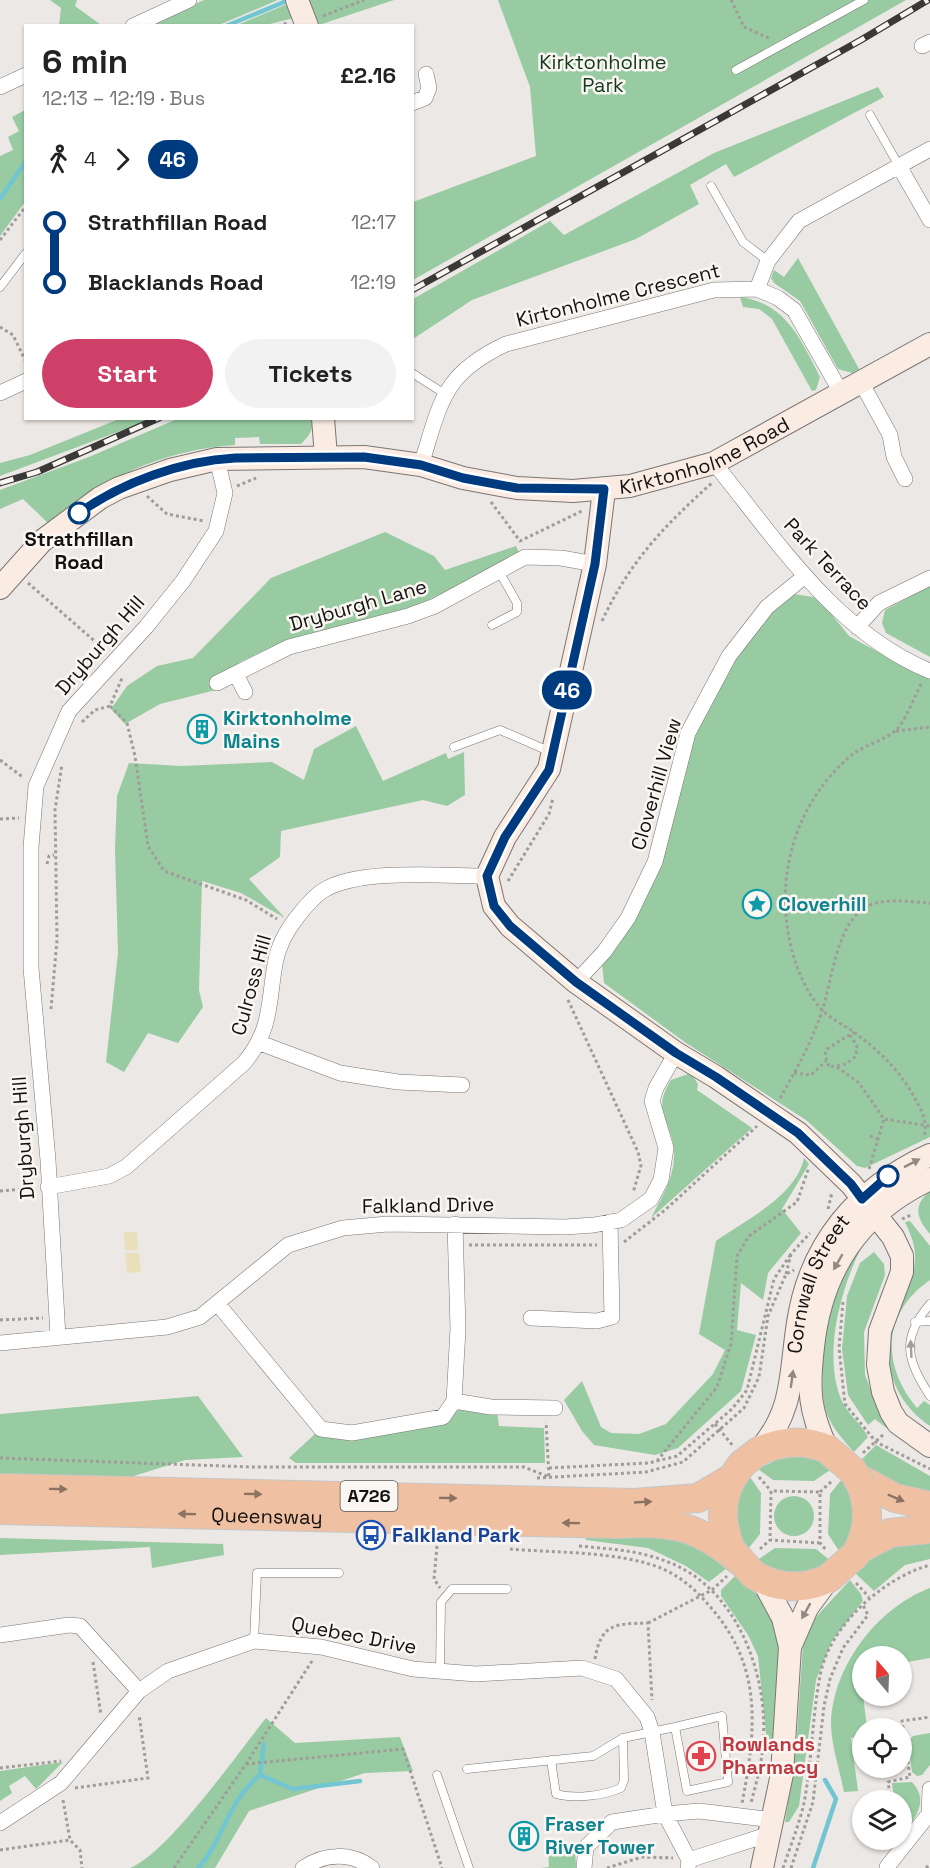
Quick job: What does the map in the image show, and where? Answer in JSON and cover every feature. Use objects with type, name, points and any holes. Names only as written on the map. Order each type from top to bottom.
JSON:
[{"type":"highway","name":"A726","points":[[930,1506],[906,1503],[862,1482],[844,1461],[827,1449],[807,1442],[788,1442],[759,1451],[742,1464],[732,1478],[724,1497],[722,1516],[743,1563],[795,1587],[813,1585],[829,1578],[856,1552],[890,1533],[930,1529]]},
{"type":"highway","name":"Queensway","points":[[0,1488],[634,1503],[698,1498],[732,1478]]},
{"type":"highway","points":[[856,1552],[868,1518],[862,1482]]},
{"type":"highway","name":"Queensway","points":[[0,1510],[618,1524],[648,1522],[693,1529],[743,1563]]},
{"type":"street","points":[[137,24],[189,0]]},
{"type":"street","points":[[414,103],[425,99],[429,88],[426,74]]},
{"type":"street","points":[[0,87],[24,76]]},
{"type":"street","points":[[757,290],[768,261],[799,221],[930,149]]},
{"type":"street","points":[[899,166],[930,220]]},
{"type":"street","name":"Kirtonholme Crescent","points":[[421,465],[445,394],[462,369],[480,356],[506,344],[714,290],[757,290],[778,298],[794,310],[890,435],[894,457],[905,479]]},
{"type":"street","name":"Kirktonholme Road","points":[[7,580],[42,541],[86,508],[119,488],[217,459],[364,457],[421,465],[475,480],[517,488],[603,494],[656,480],[719,468],[930,344]]},
{"type":"street","points":[[0,393],[24,382]]},
{"type":"street","points":[[323,420],[326,457]]},
{"type":"street","name":"Dryburgh Hill","points":[[58,1337],[48,1160],[31,968],[33,818],[36,786],[69,711],[122,665],[216,531],[225,493],[217,459]]},
{"type":"street","name":"Park Terrace","points":[[719,468],[805,576],[857,627],[929,671]]},
{"type":"street","points":[[603,494],[595,564],[549,770],[505,837],[487,876],[494,906],[510,926],[569,975],[676,1053],[770,1115],[816,1149],[868,1208],[896,1243],[903,1265],[879,1331],[877,1347],[880,1381],[886,1403],[898,1423],[930,1446]]},
{"type":"street","name":"Dryburgh Lane","points":[[217,683],[289,647],[408,616],[435,606],[525,558],[561,558],[595,564]]},
{"type":"street","name":"Cloverhill View","points":[[569,975],[604,951],[628,918],[655,862],[688,732],[729,656],[767,607],[805,576]]},
{"type":"street","points":[[857,627],[879,603],[930,578]]},
{"type":"street","points":[[236,674],[245,692]]},
{"type":"street","name":"Culross Hill","points":[[48,1187],[109,1176],[126,1167],[213,1092],[260,1043],[270,1001],[278,946],[289,927],[306,906],[324,890],[345,882],[373,877],[487,876]]},
{"type":"street","points":[[260,1043],[340,1072],[398,1082],[462,1086]]},
{"type":"street","name":"Falkland Drive","points":[[0,1342],[167,1327],[200,1317],[288,1245],[343,1228],[388,1224],[565,1227],[616,1221],[651,1199],[661,1180],[666,1148],[652,1101],[656,1088],[676,1053]]},
{"type":"street","name":"Cornwall Street","points":[[827,1449],[811,1410],[816,1320],[832,1271],[853,1239],[868,1208],[888,1176],[926,1164]]},
{"type":"street","name":"Cornwall Street","points":[[759,1451],[773,1434],[789,1400],[801,1304],[814,1262],[837,1227],[868,1208]]},
{"type":"street","points":[[531,1318],[597,1321],[612,1317],[616,1221]]},
{"type":"street","points":[[217,1302],[321,1429],[352,1433],[443,1417],[454,1401],[458,1329],[455,1224]]},
{"type":"street","points":[[454,1401],[491,1407],[550,1408]]},
{"type":"street","points":[[743,1563],[783,1618],[790,1647],[787,1726],[772,1827],[762,1868]]},
{"type":"street","points":[[790,1647],[807,1608],[829,1578]]},
{"type":"street","points":[[0,1635],[69,1625],[80,1626],[137,1692]]},
{"type":"street","name":"Quebec Drive","points":[[0,1823],[61,1786],[80,1758],[137,1692],[168,1671],[254,1641],[321,1647],[413,1669],[476,1674],[550,1669],[593,1670],[616,1679],[632,1695],[647,1717],[652,1732],[665,1814],[683,1862]]},
{"type":"street","points":[[887,1867],[929,1815],[930,1789]]},
{"type":"street","points":[[584,1868],[586,1847],[612,1822],[699,1811],[744,1816],[772,1827]]},
{"type":"street","points":[[683,1862],[772,1827]]},
{"type":"street","points":[[303,1868],[321,1859],[335,1856],[351,1857],[372,1868]]},
{"type":"lane","points":[[736,70],[864,0]]},
{"type":"lane","points":[[870,115],[899,166]]},
{"type":"lane","points":[[711,186],[743,242],[768,261]]},
{"type":"lane","points":[[0,287],[24,256]]},
{"type":"lane","points":[[414,374],[445,394]]},
{"type":"lane","points":[[492,625],[518,612],[517,603],[500,573]]},
{"type":"lane","points":[[454,747],[500,730],[553,752]]},
{"type":"lane","points":[[929,1393],[915,1374],[910,1339],[915,1322],[930,1304]]},
{"type":"lane","points":[[915,1322],[930,1321]]},
{"type":"lane","points":[[254,1641],[257,1573],[339,1573]]},
{"type":"lane","points":[[440,1671],[441,1602],[452,1589],[507,1589]]},
{"type":"lane","points":[[467,1769],[593,1756],[623,1738],[723,1716],[728,1782],[687,1791],[675,1727]]},
{"type":"lane","points":[[550,1760],[556,1794],[566,1797],[612,1792],[621,1788],[624,1780],[623,1738]]},
{"type":"lane","points":[[437,1775],[469,1868]]},
{"type":"path","points":[[731,0],[744,27],[783,44]]},
{"type":"path","points":[[0,240],[24,209]]},
{"type":"path","points":[[0,327],[13,335],[24,359]]},
{"type":"path","points":[[601,625],[617,589],[651,540],[719,468]]},
{"type":"path","points":[[475,480],[520,540],[572,517],[603,494]]},
{"type":"path","points":[[138,482],[154,504],[167,514],[185,519],[218,522]]},
{"type":"path","points":[[7,580],[122,665],[110,706]]},
{"type":"path","points":[[896,731],[929,671]]},
{"type":"path","points":[[80,724],[95,710],[110,706]]},
{"type":"path","points":[[110,706],[127,723],[135,756],[148,846],[164,871],[246,900],[289,927]]},
{"type":"path","points":[[926,1164],[928,1126],[904,1078],[883,1053],[852,1034],[823,1010],[808,991],[799,973],[788,930],[784,885],[793,842],[805,812],[833,771],[861,748],[896,731],[930,727]]},
{"type":"path","points":[[0,760],[36,786]]},
{"type":"path","points":[[36,1032],[49,1020],[51,1009],[57,940],[55,810],[63,761]]},
{"type":"path","points":[[0,819],[33,818]]},
{"type":"path","points":[[770,1115],[805,1055],[823,1010],[835,961],[849,925],[866,907],[886,901],[930,903]]},
{"type":"path","points":[[569,975],[564,992],[641,1165],[616,1221]]},
{"type":"path","points":[[852,1034],[857,1046],[856,1056],[846,1064],[829,1067],[826,1061],[826,1049],[852,1034]]},
{"type":"path","points":[[794,1073],[812,1075],[826,1061]]},
{"type":"path","points":[[837,1067],[859,1083],[884,1119],[928,1126]]},
{"type":"path","points":[[868,1174],[884,1119]]},
{"type":"path","points":[[870,1136],[878,1139]]},
{"type":"path","points":[[657,1461],[717,1387],[731,1344],[737,1256],[749,1236],[797,1202],[816,1149]]},
{"type":"path","points":[[828,1212],[836,1170]]},
{"type":"path","points":[[0,1191],[48,1187]]},
{"type":"path","points":[[549,1468],[657,1461],[677,1456],[715,1424],[747,1390],[774,1279],[791,1254],[813,1229]]},
{"type":"path","points":[[530,1478],[646,1472],[683,1462],[720,1431],[744,1408],[759,1377],[768,1316],[786,1274],[791,1254]]},
{"type":"path","points":[[786,1274],[814,1262]]},
{"type":"path","points":[[845,1296],[840,1313],[839,1348],[845,1404],[876,1442],[930,1469]]},
{"type":"path","points":[[0,1320],[57,1318]]},
{"type":"path","points":[[549,1477],[550,1408]]},
{"type":"path","points":[[715,1424],[720,1431]]},
{"type":"path","points":[[0,1458],[252,1467],[524,1467],[549,1477]]},
{"type":"path","points":[[771,1491],[820,1492],[820,1543],[770,1540],[771,1491]]},
{"type":"path","points":[[569,1545],[637,1552],[670,1562],[695,1575],[712,1590],[734,1620],[750,1651],[760,1691],[763,1753],[744,1816]]},
{"type":"path","points":[[436,1546],[434,1579],[446,1596]]},
{"type":"path","points":[[510,1549],[612,1558],[642,1563],[662,1568],[701,1595],[735,1640],[744,1661],[749,1684],[753,1748],[744,1816]]},
{"type":"path","points":[[783,1868],[804,1802],[820,1674],[833,1643],[869,1597],[908,1571],[930,1565]]},
{"type":"path","points":[[593,1670],[598,1643],[604,1632],[621,1624],[648,1623],[712,1590]]},
{"type":"path","points":[[791,1868],[813,1802],[824,1706],[830,1679],[843,1648],[868,1615],[862,1605]]},
{"type":"path","points":[[647,1717],[652,1700],[648,1623]]},
{"type":"path","points":[[89,1635],[103,1732]]},
{"type":"path","points":[[174,1868],[246,1764],[321,1647]]},
{"type":"path","points":[[82,1868],[80,1850],[70,1840],[61,1786],[148,1778],[137,1692]]},
{"type":"path","points":[[889,1790],[888,1782],[910,1777],[902,1721],[930,1719]]},
{"type":"path","points":[[246,1764],[403,1749],[442,1868]]},
{"type":"path","points":[[0,1768],[80,1758]]},
{"type":"path","points":[[0,1850],[70,1840]]},
{"type":"path","points":[[607,1868],[642,1857],[683,1862]]},
{"type":"path","points":[[926,1868],[930,1864]]},
{"type":"green space","points":[[50,0],[77,0],[75,6],[100,24],[59,24],[61,8]]},
{"type":"green space","points":[[204,0],[278,0],[221,24],[150,24]]},
{"type":"green space","points":[[309,0],[394,0],[322,24],[319,24]]},
{"type":"green space","name":"Kirktonholme Park","points":[[498,0],[906,0],[414,279],[414,202],[536,156],[530,87]]},
{"type":"green space","points":[[287,4],[294,18],[270,24],[240,24]]},
{"type":"green space","points":[[878,87],[884,97],[734,177],[726,164],[690,185],[699,204],[636,239],[472,300],[414,338],[414,298],[550,221],[564,235],[714,153]]},
{"type":"green space","points":[[24,111],[24,203],[0,236],[0,156],[13,150],[8,137],[19,131],[12,117]]},
{"type":"green space","points":[[798,258],[859,369],[852,373],[838,369],[800,301],[774,283],[771,278],[774,270],[784,277]]},
{"type":"green space","points":[[740,297],[769,307],[790,325],[820,377],[816,390],[812,391],[772,319],[759,309],[743,307]]},
{"type":"green space","points":[[117,420],[149,420],[0,476],[0,463],[30,455]]},
{"type":"green space","points":[[175,420],[312,420],[310,433],[301,444],[260,444],[259,437],[235,438],[235,445],[184,453],[136,469],[91,493],[69,507],[49,524],[23,499],[0,509],[0,490],[89,457]]},
{"type":"green space","points":[[385,532],[434,556],[445,570],[516,546],[520,555],[418,605],[276,645],[242,661],[214,679],[220,689],[160,704],[125,724],[111,709],[127,686],[157,666],[193,658],[271,578]]},
{"type":"green space","points":[[930,586],[930,657],[886,633],[882,623],[885,610]]},
{"type":"green space","points":[[794,594],[813,597],[825,606],[849,636],[907,668],[930,677],[930,1137],[865,1168],[857,1166],[806,1120],[686,1043],[604,983],[602,964],[630,922],[695,730],[734,659],[770,613]]},
{"type":"green space","points":[[356,726],[383,781],[446,753],[448,759],[464,752],[465,795],[447,806],[423,800],[281,831],[280,857],[249,879],[285,918],[241,893],[202,881],[199,990],[203,1007],[178,1043],[148,1033],[124,1072],[106,1062],[118,953],[115,849],[117,796],[129,763],[181,766],[272,762],[304,780],[314,749]]},
{"type":"green space","points":[[691,1073],[698,1084],[697,1090],[752,1128],[651,1218],[672,1172],[674,1156],[662,1102],[671,1080]]},
{"type":"green space","points":[[804,1158],[809,1164],[782,1209],[801,1233],[768,1273],[763,1300],[741,1283],[737,1330],[756,1335],[741,1391],[678,1448],[655,1455],[594,1445],[582,1431],[564,1400],[582,1381],[601,1427],[611,1433],[639,1434],[666,1424],[713,1374],[725,1350],[699,1334],[716,1241],[755,1216],[781,1195],[799,1172]]},
{"type":"green space","points":[[930,1191],[930,1234],[918,1212],[921,1201]]},
{"type":"green space","points":[[910,1221],[930,1246],[930,1280],[914,1293],[895,1324],[892,1340],[893,1357],[905,1392],[917,1408],[924,1401],[930,1405],[930,1426],[907,1405],[899,1393],[888,1352],[890,1321],[910,1279],[915,1262],[913,1244],[905,1222]]},
{"type":"green space","points":[[860,1250],[840,1304],[834,1343],[836,1381],[841,1399],[868,1437],[854,1452],[836,1430],[826,1411],[823,1361],[820,1357],[822,1336],[847,1262]]},
{"type":"green space","points":[[874,1252],[884,1264],[885,1275],[864,1332],[865,1375],[879,1411],[912,1444],[903,1441],[875,1419],[868,1425],[848,1395],[842,1349],[847,1296],[860,1263]]},
{"type":"green space","points":[[198,1396],[243,1457],[185,1460],[121,1480],[0,1476],[0,1414]]},
{"type":"green space","points":[[462,1408],[497,1412],[499,1426],[544,1428],[545,1463],[296,1463],[289,1458],[316,1433],[433,1424]]},
{"type":"green space","points":[[876,1445],[930,1476],[930,1498],[877,1476],[861,1460]]},
{"type":"green space","points":[[784,1456],[811,1457],[833,1468],[814,1481],[773,1480],[758,1469]]},
{"type":"green space","points":[[748,1474],[761,1493],[760,1534],[748,1549],[738,1529],[736,1512]]},
{"type":"green space","points":[[842,1479],[852,1499],[854,1517],[850,1535],[841,1554],[828,1534],[830,1494]]},
{"type":"green space","points":[[794,1496],[802,1497],[808,1502],[813,1508],[813,1524],[808,1530],[802,1535],[794,1536],[786,1535],[780,1530],[775,1524],[774,1516],[775,1508],[780,1502],[786,1497]]},
{"type":"green space","points":[[586,1533],[664,1534],[701,1547],[727,1568],[709,1582],[686,1566],[648,1548],[586,1540]]},
{"type":"green space","points":[[0,1538],[223,1544],[224,1555],[152,1568],[150,1547],[0,1555]]},
{"type":"green space","points":[[930,1538],[930,1559],[905,1565],[874,1591],[854,1572],[886,1545]]},
{"type":"green space","points":[[775,1548],[816,1549],[831,1561],[812,1571],[794,1573],[776,1570],[756,1561]]},
{"type":"green space","points":[[735,1576],[770,1608],[778,1635],[777,1698],[772,1751],[768,1753],[758,1656],[748,1635],[721,1596],[721,1590]]},
{"type":"green space","points":[[850,1580],[861,1594],[863,1601],[832,1641],[816,1680],[799,1806],[789,1822],[785,1822],[796,1749],[803,1643],[815,1618]]},
{"type":"green space","points":[[930,1588],[930,1658],[912,1661],[912,1646],[858,1646],[876,1624],[911,1597]]},
{"type":"green space","points":[[852,1656],[852,1706],[864,1706],[866,1718],[852,1718],[852,1778],[856,1778],[858,1790],[844,1792],[834,1749],[831,1723],[840,1681]]},
{"type":"green space","points":[[266,1718],[295,1743],[400,1737],[413,1771],[365,1773],[249,1811],[215,1868],[130,1868],[163,1844],[182,1824]]},
{"type":"green space","points":[[930,1733],[930,1765],[922,1775],[917,1776],[912,1772],[913,1736]]},
{"type":"green space","points":[[63,1762],[36,1789],[25,1776],[9,1786],[12,1793],[0,1801],[0,1771]]},
{"type":"green space","points":[[912,1782],[917,1789],[920,1801],[912,1822],[912,1790],[893,1790],[892,1783]]},
{"type":"green space","points":[[548,1846],[575,1846],[576,1868],[541,1868],[549,1867]]},
{"type":"sand","points":[[124,1232],[137,1232],[138,1250],[125,1250]]},
{"type":"sand","points":[[125,1253],[139,1253],[141,1272],[127,1273]]},
{"type":"waterway","points":[[231,24],[289,0]]},
{"type":"waterway","points":[[0,199],[24,164]]},
{"type":"waterway","points":[[260,1775],[264,1744]]},
{"type":"waterway","points":[[198,1868],[207,1857],[240,1797],[260,1775],[293,1789],[360,1781]]},
{"type":"waterway","points":[[813,1868],[836,1799],[825,1780]]},
{"type":"railway","points":[[414,289],[861,40],[928,0]]},
{"type":"railway","points":[[0,483],[37,472],[154,420]]},
{"type":"bus line","name":"46","points":[[79,513],[119,488],[170,470],[217,459],[235,458],[364,457],[421,465],[463,478],[517,488],[573,491],[604,489],[595,564],[549,770],[505,837],[487,876],[494,906],[510,926],[576,982],[676,1053],[716,1077],[798,1133],[851,1184],[862,1199],[888,1176]]},
{"type":"place","name":"Strathfillan Road","points":[[79,513]]},
{"type":"place","name":"Kirktonholme Mains","points":[[202,729]]},
{"type":"place","name":"Cloverhill","points":[[757,904]]},
{"type":"place","name":"Falkland Park","points":[[371,1535]]},
{"type":"place","name":"Rowlands Pharmacy","points":[[701,1756]]},
{"type":"place","name":"Fraser River Tower","points":[[524,1836]]}]
